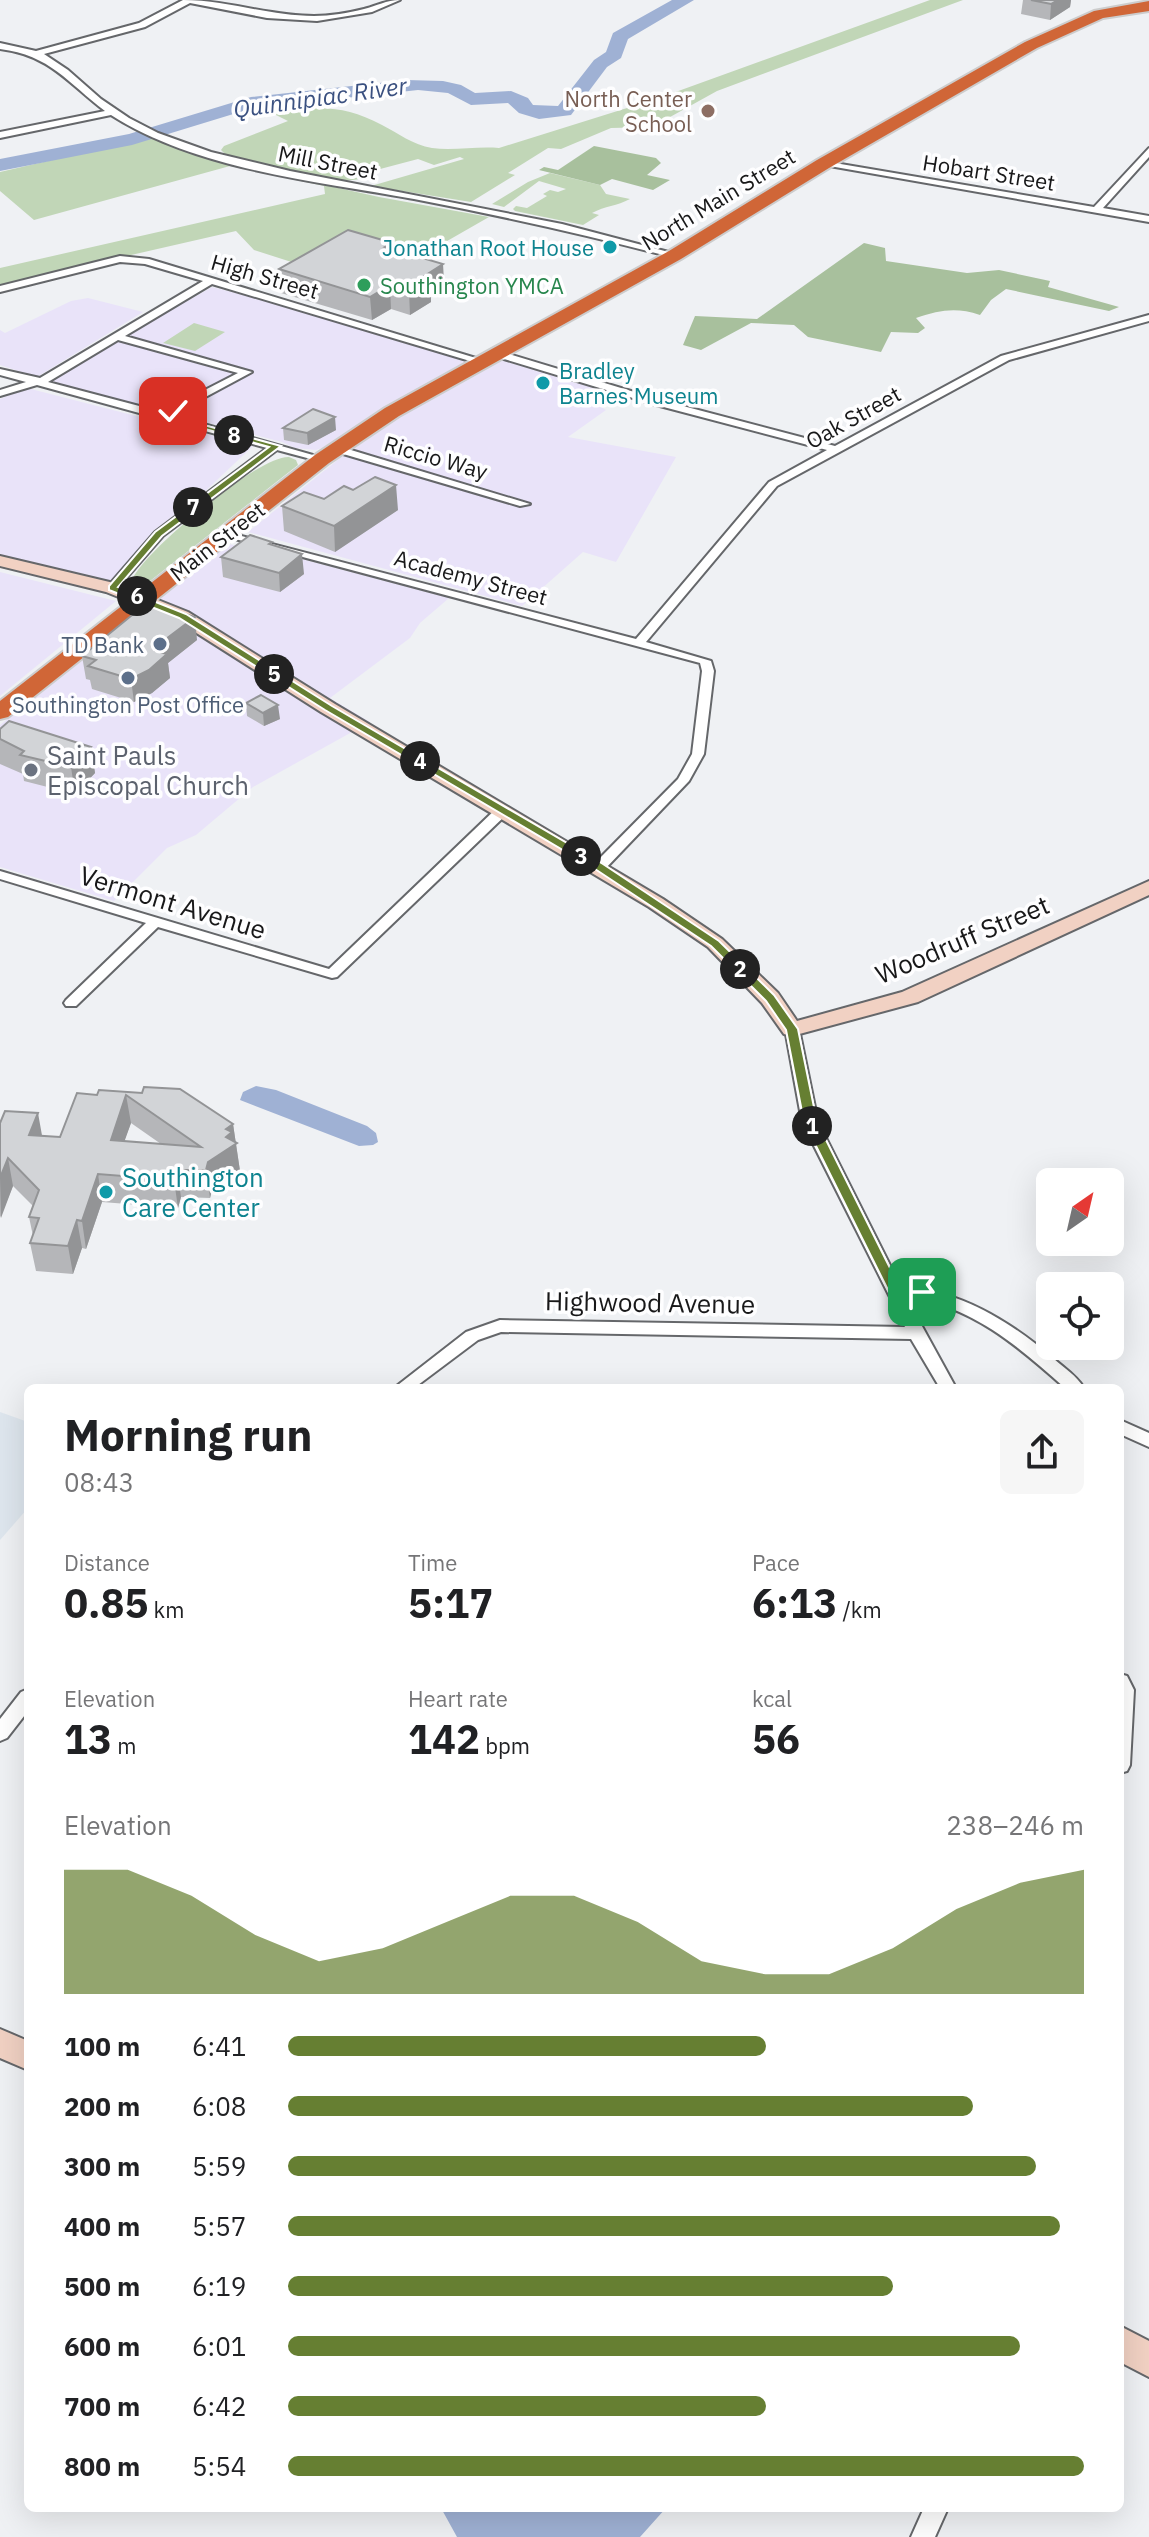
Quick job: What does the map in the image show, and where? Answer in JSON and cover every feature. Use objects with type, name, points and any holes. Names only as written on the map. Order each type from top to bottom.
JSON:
[{"type":"highway","name":"North Main Street","points":[[329,454],[392,412],[675,255],[823,164],[1074,23],[1099,14],[1149,6]]},
{"type":"highway","name":"Main Street","points":[[0,712],[329,454]]},
{"type":"street","points":[[36,54],[142,25],[188,0],[314,20],[351,17],[396,0]]},
{"type":"street","name":"Mill Street","points":[[0,46],[36,54],[73,76],[113,112],[152,133],[200,152],[263,168],[550,222],[675,255]]},
{"type":"street","points":[[0,135],[113,112]]},
{"type":"street","points":[[1098,208],[1149,151]]},
{"type":"street","name":"Hobart Street","points":[[823,164],[1149,219]]},
{"type":"street","name":"High Street","points":[[0,289],[127,258],[835,449]]},
{"type":"street","points":[[0,393],[44,380],[210,281]]},
{"type":"street","name":"Oak Street","points":[[639,643],[773,484],[1005,358],[1149,318]]},
{"type":"street","points":[[115,336],[247,372],[163,416]]},
{"type":"street","name":"Riccio Way","points":[[0,372],[276,446],[329,454],[524,504]]},
{"type":"street","points":[[112,588],[159,534],[276,446]]},
{"type":"street","name":"Academy Street","points":[[226,535],[705,661],[708,671],[698,754],[683,781],[599,867]]},
{"type":"street","points":[[0,561],[112,588],[182,616],[328,708],[599,867],[715,943],[770,998],[792,1029],[810,1122],[916,1333],[946,1384]]},
{"type":"street","name":"Vermont Avenue","points":[[0,875],[332,974],[503,810]]},
{"type":"street","name":"Woodruff Street","points":[[792,1029],[910,997],[1149,887]]},
{"type":"street","points":[[71,1003],[154,923]]},
{"type":"street","points":[[895,1290],[951,1298],[995,1321],[1071,1384]]},
{"type":"street","name":"Highwood Avenue","points":[[407,1384],[472,1336],[500,1326],[916,1333]]},
{"type":"street","points":[[1124,1428],[1149,1441]]},
{"type":"street","points":[[0,1733],[24,1702]]},
{"type":"street","points":[[0,2043],[24,2054]]},
{"type":"street","points":[[1124,2345],[1149,2360]]},
{"type":"street","points":[[923,2537],[934,2512]]},
{"type":"shaded area","points":[[212,287],[470,362],[316,450],[295,448],[51,382],[114,342]]},
{"type":"shaded area","points":[[88,298],[143,312],[37,377],[0,365],[0,330],[5,333],[71,301]]},
{"type":"shaded area","points":[[501,360],[613,394],[598,405],[606,410],[568,437],[676,457],[616,562],[583,552],[522,606],[248,532],[355,446],[421,404]]},
{"type":"shaded area","points":[[27,388],[253,446],[109,582],[0,556],[0,399]]},
{"type":"shaded area","points":[[228,544],[294,557],[449,598],[420,623],[410,638],[330,698],[370,722],[253,787],[196,835],[167,848],[114,901],[0,867],[0,725]]},
{"type":"shaded area","points":[[0,572],[116,601],[0,696]]},
{"type":"shaded area","points":[[0,1412],[24,1421],[24,1513],[0,1540]]},
{"type":"green space","points":[[930,0],[963,0],[717,91],[652,127],[611,128],[561,149],[548,148],[508,173],[515,175],[471,202],[371,186],[464,159],[460,157],[434,165],[418,159],[365,173],[369,176],[354,180],[337,180],[277,169],[225,154],[221,150],[224,146],[288,121],[274,114],[316,108],[354,113],[412,142],[432,148],[499,148],[659,98]]},
{"type":"green space","points":[[152,137],[208,159],[379,197],[489,217],[407,264],[307,267],[254,250],[236,231],[0,285],[0,268],[325,194],[324,186],[230,166],[34,220],[0,191],[0,172]]},
{"type":"green space","points":[[594,146],[656,158],[661,163],[647,175],[670,180],[653,190],[612,179],[600,185],[539,170],[544,167],[558,170]]},
{"type":"green space","points":[[550,173],[600,185],[606,194],[630,199],[592,213],[599,215],[583,225],[513,209],[516,206],[527,208],[547,196],[543,194],[550,190],[558,192],[566,189],[539,181],[504,207],[492,204],[528,182]]},
{"type":"green space","points":[[864,243],[885,248],[886,261],[967,273],[999,270],[1050,281],[1048,287],[1119,307],[1109,311],[1006,289],[991,300],[980,315],[948,310],[916,318],[925,328],[918,333],[891,332],[881,352],[808,337],[794,325],[751,323],[701,350],[683,345],[695,316],[757,319]]},
{"type":"green space","points":[[194,323],[225,332],[195,351],[163,343]]},
{"type":"green space","points":[[289,457],[296,460],[298,465],[150,581],[133,578],[159,547],[205,506],[254,471],[274,460]]},
{"type":"water","points":[[256,1086],[276,1090],[367,1126],[376,1133],[378,1142],[359,1146],[240,1100],[243,1092]]},
{"type":"water","points":[[443,2512],[662,2512],[640,2537],[457,2537]]},
{"type":"building","points":[[1031,0],[1058,0],[1051,4]]},
{"type":"building","points":[[348,230],[393,243],[385,247],[443,264],[423,277],[430,279],[409,291],[390,285],[370,297],[279,269]]},
{"type":"building","points":[[313,409],[335,417],[307,433],[283,428]]},
{"type":"building","points":[[375,477],[396,485],[334,526],[282,506],[304,492],[324,499],[344,486],[353,490]]},
{"type":"building","points":[[250,535],[302,554],[279,573],[221,557]]},
{"type":"building","points":[[148,602],[195,617],[158,645],[162,646],[156,651],[167,654],[149,670],[131,679],[88,666],[96,660],[82,656]]},
{"type":"building","points":[[261,695],[278,705],[263,713],[246,703]]},
{"type":"building","points":[[9,721],[91,747],[71,767],[20,755],[24,751],[0,739],[0,729]]},
{"type":"building","points":[[144,1087],[180,1089],[233,1124],[226,1129],[232,1132],[226,1137],[237,1143],[208,1162],[206,1170],[177,1170],[174,1180],[98,1174],[82,1221],[77,1220],[68,1246],[30,1243],[39,1218],[29,1217],[39,1190],[8,1158],[0,1178],[0,1123],[5,1111],[38,1113],[29,1135],[60,1137],[77,1093],[97,1095],[99,1090],[142,1093]],"holes":[[[126,1095],[201,1147],[111,1140]]]},
{"type":"waterway","name":"Quinnipiac River","points":[[0,165],[132,139],[251,103],[406,85],[443,86],[464,93],[471,99],[511,97],[526,109],[539,113],[564,111],[600,64],[614,54],[619,37],[685,0]]},
{"type":"place","name":"North Center School","points":[[708,111]]},
{"type":"place","name":"Jonathan Root House","points":[[610,247]]},
{"type":"place","name":"Southington YMCA","points":[[364,285]]},
{"type":"place","name":"Bradley Barnes Museum","points":[[543,383]]},
{"type":"place","name":"TD Bank","points":[[160,644]]},
{"type":"place","name":"Southington Post Office","points":[[128,678]]},
{"type":"place","name":"Saint Pauls Episcopal Church","points":[[31,770]]},
{"type":"place","name":"Southington Care Center","points":[[106,1192]]},
{"type":"route","points":[[173,411],[163,416],[276,446],[159,534],[112,588],[182,616],[328,708],[599,867],[715,943],[770,998],[792,1029],[810,1122],[895,1290],[922,1292]]}]
